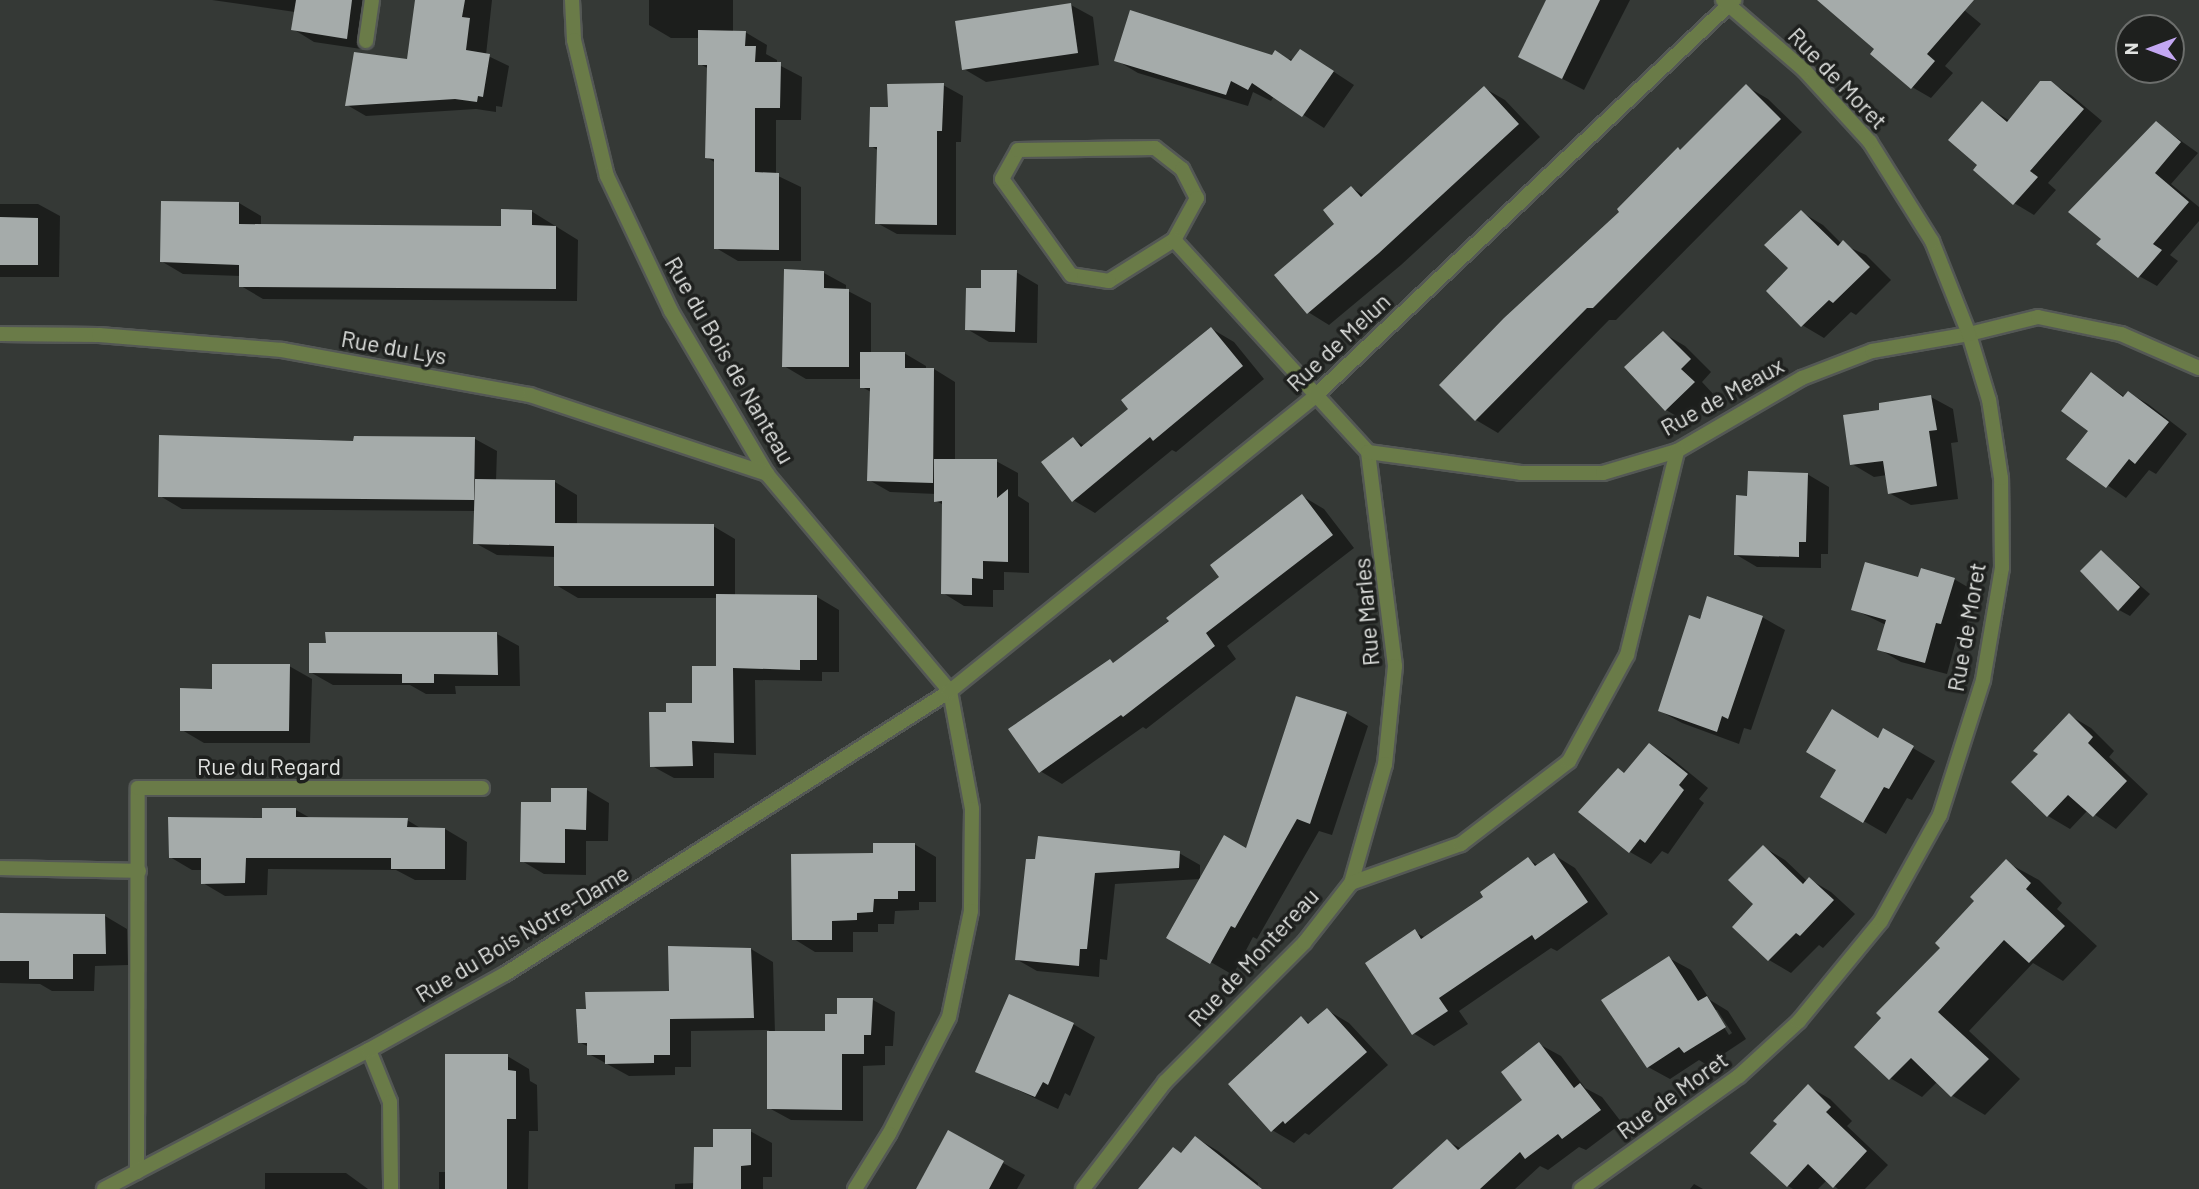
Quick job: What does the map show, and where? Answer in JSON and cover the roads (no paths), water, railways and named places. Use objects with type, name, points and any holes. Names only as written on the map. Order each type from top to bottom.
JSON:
[{"type":"street","points":[[366,41],[372,0]]},
{"type":"street","name":"Rue du Bois de Nanteau","points":[[572,0],[574,40],[607,176],[671,311],[767,474],[950,691]]},
{"type":"street","name":"Rue de Moret","points":[[1581,1189],[1739,1076],[1799,1021],[1881,921],[1940,814],[1983,681],[2002,568],[2001,478],[1989,400],[1969,334],[1932,241],[1870,142],[1804,71],[1729,1]]},
{"type":"street","name":"Rue de Melun","points":[[950,691],[1315,396],[1729,1]]},
{"type":"street","points":[[1155,148],[1182,169],[1197,198],[1174,240],[1109,281],[1071,275],[1002,179],[1018,150],[1155,148]]},
{"type":"street","points":[[1174,240],[1368,452]]},
{"type":"street","name":"Rue de Meaux","points":[[1368,452],[1521,473],[1602,472],[1677,450],[1802,378],[1872,351],[1969,334],[2038,317],[2121,334],[2199,368]]},
{"type":"street","name":"Rue du Lys","points":[[0,334],[99,335],[282,350],[516,392],[767,474]]},
{"type":"street","name":"Rue de Montereau","points":[[1083,1189],[1165,1082],[1304,943],[1351,883],[1461,844],[1569,761],[1627,655],[1677,450]]},
{"type":"street","name":"Rue Marles","points":[[1351,883],[1385,764],[1395,666],[1368,452]]},
{"type":"street","points":[[855,1189],[889,1134],[949,1017],[971,911],[972,809],[950,691]]},
{"type":"street","name":"Rue du Bois Notre-Dame","points":[[104,1189],[369,1050],[505,974],[950,691]]},
{"type":"street","name":"Rue du Regard","points":[[136,1172],[138,788],[482,788]]},
{"type":"street","points":[[0,868],[139,871]]},
{"type":"street","points":[[369,1050],[390,1102],[391,1189]]}]
